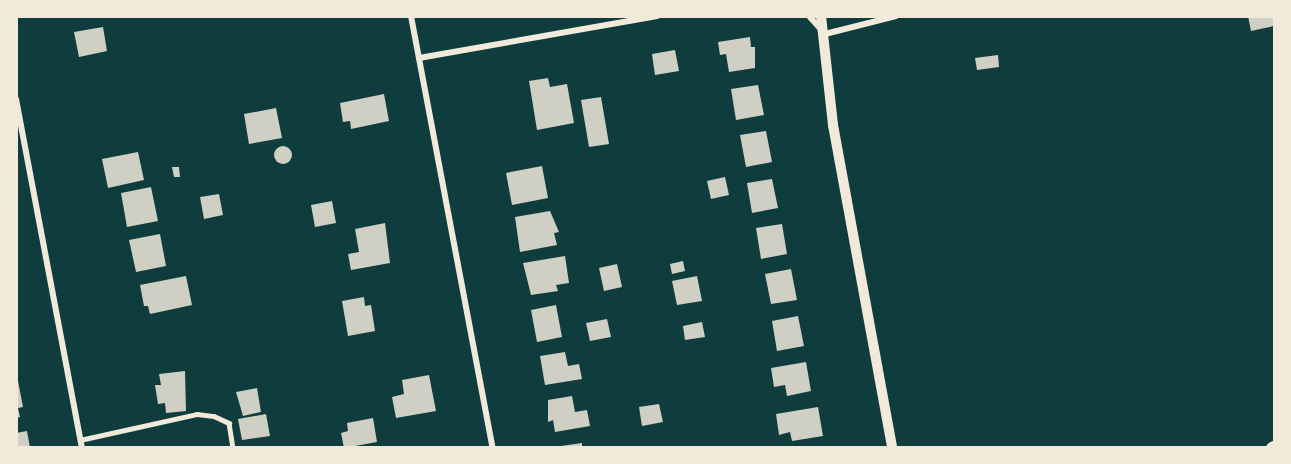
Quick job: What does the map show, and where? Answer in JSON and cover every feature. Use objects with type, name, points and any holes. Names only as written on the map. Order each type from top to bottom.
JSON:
[{"type":"street","points":[[411,16],[493,447]]},
{"type":"street","points":[[419,58],[657,16]]},
{"type":"street","points":[[809,16],[825,34]]},
{"type":"street","points":[[821,16],[825,34],[833,125],[892,447]]},
{"type":"street","points":[[825,34],[896,16]]},
{"type":"street","points":[[16,99],[20,137],[81,444]]},
{"type":"lane","points":[[81,444],[197,414],[214,416],[229,423],[234,435],[233,447]]},
{"type":"building","points":[[1248,16],[1274,16],[1274,26],[1251,31]]},
{"type":"building","points":[[103,27],[107,51],[79,57],[74,32]]},
{"type":"building","points":[[750,37],[751,47],[755,47],[755,68],[729,72],[726,54],[720,55],[718,42]]},
{"type":"building","points":[[675,50],[679,71],[655,75],[652,54]]},
{"type":"building","points":[[998,55],[999,67],[977,70],[975,58]]},
{"type":"building","points":[[548,78],[550,87],[567,84],[574,123],[537,130],[529,81]]},
{"type":"building","points":[[758,85],[764,115],[736,120],[731,89]]},
{"type":"building","points":[[384,94],[389,121],[351,129],[350,121],[343,122],[340,103]]},
{"type":"building","points":[[601,97],[609,144],[589,147],[581,100]]},
{"type":"building","points":[[276,108],[282,138],[249,144],[244,114]]},
{"type":"building","points":[[766,131],[772,162],[746,167],[740,135]]},
{"type":"building","points":[[283,146],[289,149],[292,155],[289,161],[283,164],[277,161],[274,155],[277,149]]},
{"type":"building","points":[[138,152],[144,180],[108,188],[102,159]]},
{"type":"building","points":[[542,166],[548,198],[512,205],[506,173]]},
{"type":"building","points":[[172,167],[179,167],[180,177],[174,177]]},
{"type":"building","points":[[725,177],[729,195],[711,199],[707,181]]},
{"type":"building","points":[[772,179],[778,208],[752,213],[747,183]]},
{"type":"building","points":[[151,187],[158,221],[127,227],[121,193]]},
{"type":"building","points":[[219,194],[223,215],[204,219],[200,197]]},
{"type":"building","points":[[332,201],[336,223],[315,227],[311,205]]},
{"type":"building","points":[[550,211],[559,232],[554,233],[557,245],[520,252],[515,217]]},
{"type":"building","points":[[385,223],[390,263],[351,270],[348,254],[359,252],[355,229]]},
{"type":"building","points":[[782,224],[787,254],[761,259],[756,228]]},
{"type":"building","points":[[160,234],[166,266],[136,272],[129,240]]},
{"type":"building","points":[[565,256],[569,283],[556,285],[558,291],[531,295],[523,263]]},
{"type":"building","points":[[683,261],[685,271],[672,274],[670,264]]},
{"type":"building","points":[[617,264],[622,287],[604,291],[599,268]]},
{"type":"building","points":[[791,269],[797,300],[771,304],[765,274]]},
{"type":"building","points":[[186,276],[192,305],[150,314],[148,306],[144,306],[140,285]]},
{"type":"building","points":[[697,276],[702,301],[677,305],[672,281]]},
{"type":"building","points":[[364,297],[365,306],[371,305],[375,331],[348,336],[342,301]]},
{"type":"building","points":[[556,305],[562,337],[537,342],[531,310]]},
{"type":"building","points":[[798,316],[804,346],[777,351],[772,321]]},
{"type":"building","points":[[607,319],[611,337],[590,341],[586,323]]},
{"type":"building","points":[[702,322],[705,337],[685,340],[683,326]]},
{"type":"building","points":[[565,352],[568,366],[579,364],[582,379],[545,385],[540,356]]},
{"type":"building","points":[[806,362],[811,391],[787,396],[785,385],[774,387],[771,368]]},
{"type":"building","points":[[185,371],[186,411],[166,413],[165,403],[158,404],[155,385],[161,385],[159,374]]},
{"type":"building","points":[[429,375],[436,411],[396,418],[392,397],[404,394],[402,380]]},
{"type":"building","points":[[18,381],[23,407],[18,408],[20,417],[16,418]]},
{"type":"building","points":[[257,388],[261,412],[243,416],[236,392]]},
{"type":"building","points":[[572,396],[575,412],[587,410],[590,426],[555,432],[553,420],[548,422],[548,400]]},
{"type":"building","points":[[659,404],[663,422],[642,426],[639,407]]},
{"type":"building","points":[[818,407],[823,436],[792,441],[790,432],[779,435],[776,414]]},
{"type":"building","points":[[266,414],[270,436],[242,440],[238,419]]},
{"type":"building","points":[[373,418],[377,442],[344,448],[341,433],[348,431],[347,423]]},
{"type":"building","points":[[27,431],[30,448],[16,448],[16,433]]},
{"type":"building","points":[[582,443],[582,448],[561,448],[561,446]]}]
